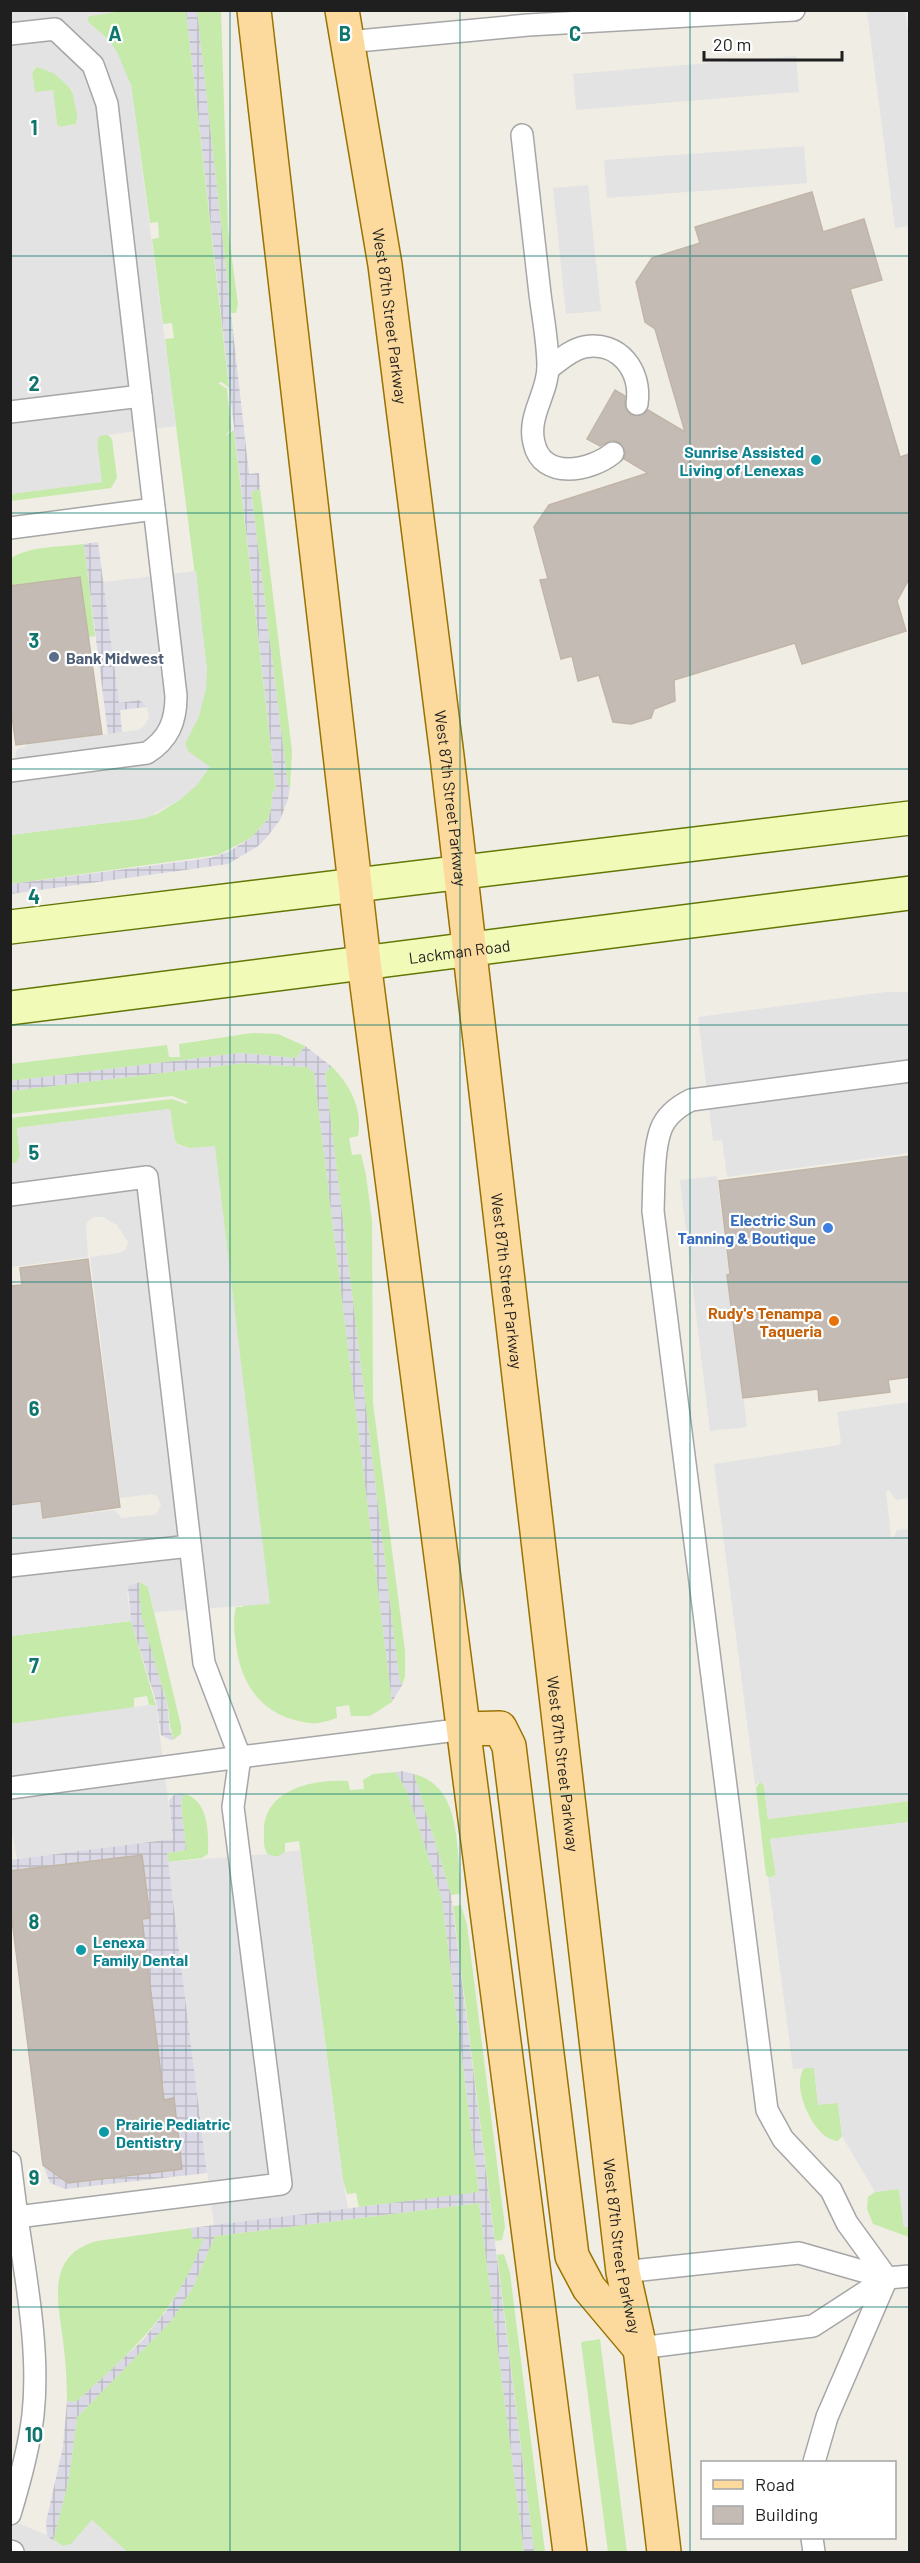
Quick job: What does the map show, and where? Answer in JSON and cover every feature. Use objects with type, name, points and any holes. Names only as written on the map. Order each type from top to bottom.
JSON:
[{"type":"main road","points":[[254,10],[364,962],[570,2553]]},
{"type":"main road","name":"West 87th Street Parkway","points":[[342,10],[386,266],[446,744],[622,2272],[640,2348],[664,2553]]},
{"type":"main road","points":[[10,927],[909,818]]},
{"type":"main road","name":"Lackman Road","points":[[10,1008],[909,893]]},
{"type":"main road","points":[[465,1730],[500,1728],[509,1746],[572,2256],[589,2288],[640,2348]]},
{"type":"lane","points":[[347,42],[528,25],[794,10]]},
{"type":"lane","points":[[10,34],[55,29],[93,65],[107,104],[176,696],[176,713],[171,730],[160,745],[147,753],[10,771]]},
{"type":"lane","points":[[522,135],[548,369],[534,418],[534,443],[541,457],[554,467],[586,468],[601,463],[613,453]]},
{"type":"lane","points":[[548,369],[565,355],[582,347],[599,346],[621,357],[636,374],[639,389],[637,404]]},
{"type":"lane","points":[[10,412],[141,396]]},
{"type":"lane","points":[[10,528],[154,509]]},
{"type":"lane","points":[[887,2278],[847,2223],[831,2190],[783,2139],[767,2110],[653,1211],[655,1168],[661,1129],[677,1108],[691,1100],[909,1071]]},
{"type":"lane","points":[[10,1195],[147,1178],[204,1664],[240,1756],[234,1807],[280,2184],[17,2217]]},
{"type":"lane","points":[[10,1566],[190,1546]]},
{"type":"lane","points":[[10,1788],[240,1756],[465,1730]]},
{"type":"lane","points":[[10,2162],[33,2358],[33,2413],[25,2467],[10,2514]]},
{"type":"lane","points":[[622,2272],[799,2253],[887,2278],[909,2276]]},
{"type":"lane","points":[[640,2348],[813,2326],[887,2278]]},
{"type":"lane","points":[[815,2461],[827,2417],[887,2278]]},
{"type":"green space","points":[[122,11],[186,11],[229,388],[222,382],[218,383],[227,389],[231,429],[225,436],[234,430],[276,791],[273,791],[268,819],[251,838],[218,855],[11,884],[10,835],[140,819],[157,814],[181,799],[188,751],[185,743],[199,716],[207,670],[165,339],[174,338],[172,323],[163,324],[152,239],[159,238],[158,222],[150,223],[131,85],[110,41],[87,21],[88,16]]},
{"type":"green space","points":[[197,11],[221,11],[228,229],[238,304],[236,313],[231,313]]},
{"type":"green space","points":[[36,67],[54,74],[69,87],[77,105],[76,124],[61,127],[57,125],[53,91],[35,93],[32,73]]},
{"type":"green space","points":[[107,434],[112,439],[117,478],[111,488],[11,501],[10,494],[101,482],[97,440],[99,436]]},
{"type":"green space","points":[[260,489],[292,751],[290,787],[288,786],[251,491]]},
{"type":"green space","points":[[84,544],[95,636],[88,637],[80,577],[11,586],[11,558],[36,549]]},
{"type":"green space","points":[[252,1033],[278,1034],[305,1046],[296,1058],[240,1053],[11,1081],[10,1064],[167,1045],[169,1057],[180,1057],[179,1044]]},
{"type":"green space","points":[[244,1063],[308,1067],[314,1073],[392,1702],[370,1716],[351,1716],[349,1705],[336,1707],[337,1718],[318,1723],[282,1716],[271,1710],[253,1693],[238,1658],[234,1621],[236,1607],[243,1607],[189,1148],[175,1143],[170,1109],[17,1128],[20,1156],[16,1163],[11,1164],[11,1118],[172,1099],[186,1104],[188,1102],[172,1096],[11,1114],[11,1091]]},
{"type":"green space","points":[[331,1066],[344,1081],[357,1107],[358,1136],[349,1138],[352,1155],[361,1154],[372,1221],[373,1403],[405,1651],[405,1676],[402,1685],[399,1677],[325,1074]]},
{"type":"green space","points":[[140,1582],[148,1587],[181,1726],[181,1734],[174,1739],[167,1703],[143,1628],[139,1597]]},
{"type":"green space","points":[[131,1621],[156,1706],[149,1705],[147,1696],[134,1698],[134,1707],[122,1710],[11,1724],[10,1636]]},
{"type":"green space","points":[[396,1772],[407,1791],[442,1899],[479,2193],[359,2207],[356,2193],[347,2194],[343,2180],[299,1841],[285,1843],[285,1852],[277,1857],[269,1855],[266,1850],[264,1833],[266,1818],[272,1806],[292,1790],[320,1782],[334,1781],[348,1781],[350,1790],[364,1789],[363,1780],[373,1774]]},
{"type":"green space","points":[[414,1774],[429,1781],[440,1791],[448,1804],[456,1835],[460,1894],[451,1895]]},
{"type":"green space","points":[[760,1782],[764,1785],[768,1819],[909,1801],[909,1822],[770,1839],[776,1875],[770,1878],[766,1875],[756,1788]]},
{"type":"green space","points":[[183,1794],[198,1802],[202,1809],[207,1826],[208,1854],[202,1858],[168,1862],[167,1853],[186,1850],[181,1805]]},
{"type":"green space","points":[[461,1905],[467,1925],[505,2227],[502,2240],[495,2241],[453,1906]]},
{"type":"green space","points":[[805,2067],[814,2068],[818,2104],[838,2103],[842,2136],[838,2141],[829,2139],[821,2132],[807,2111],[800,2086],[801,2075]]},
{"type":"green space","points":[[899,2189],[904,2227],[909,2226],[909,2237],[873,2224],[867,2209],[868,2197],[875,2192]]},
{"type":"green space","points":[[479,2203],[524,2552],[127,2552],[92,2520],[71,2544],[63,2546],[53,2541],[69,2478],[77,2417],[172,2320],[193,2287],[215,2236]]},
{"type":"green space","points":[[191,2228],[193,2239],[204,2238],[194,2263],[167,2308],[134,2347],[96,2384],[76,2402],[67,2401],[58,2285],[61,2271],[68,2258],[80,2248],[97,2241]]},
{"type":"green space","points":[[504,2254],[510,2273],[545,2552],[534,2552],[497,2255]]},
{"type":"green space","points":[[600,2339],[627,2552],[608,2552],[581,2342]]},
{"type":"shaded area","points":[[10,11],[122,11],[89,16],[87,21],[110,41],[131,85],[176,426],[99,436],[97,443],[102,482],[11,494]],"holes":[[[38,67],[55,74],[72,90],[78,120],[76,124],[61,127],[57,125],[53,90],[35,92],[32,73],[34,68]]]},
{"type":"shaded area","points":[[186,11],[197,11],[249,474],[259,473],[260,489],[251,492],[288,786],[290,787],[288,799],[280,820],[267,837],[258,846],[228,864],[11,894],[11,884],[210,858],[228,852],[251,838],[268,819],[273,791],[276,790]]},
{"type":"shaded area","points":[[867,11],[905,11],[910,43],[909,226],[895,228]]},
{"type":"shaded area","points":[[796,56],[799,92],[576,110],[573,74]]},
{"type":"shaded area","points":[[804,146],[807,183],[607,198],[604,160]]},
{"type":"shaded area","points":[[588,185],[601,311],[566,314],[553,188]]},
{"type":"shaded area","points":[[98,542],[119,703],[139,700],[147,707],[120,710],[122,732],[108,734],[84,544]]},
{"type":"shaded area","points":[[196,571],[207,670],[206,689],[199,716],[185,744],[188,751],[210,767],[197,785],[181,799],[146,818],[11,835],[11,774],[17,749],[27,744],[138,730],[149,718],[147,707],[139,700],[119,703],[103,582]]},
{"type":"shaded area","points":[[886,992],[909,992],[909,1153],[727,1177],[722,1140],[713,1141],[698,1017]]},
{"type":"shaded area","points":[[305,1046],[331,1066],[325,1074],[399,1677],[402,1685],[392,1702],[314,1073],[307,1067],[244,1063],[11,1091],[11,1081],[240,1053],[296,1058]]},
{"type":"shaded area","points":[[170,1109],[174,1138],[178,1145],[189,1148],[215,1146],[270,1604],[154,1612],[148,1587],[139,1581],[127,1593],[131,1621],[11,1636],[10,1505],[41,1501],[44,1518],[115,1510],[121,1518],[153,1515],[157,1513],[161,1505],[157,1496],[152,1494],[120,1498],[90,1257],[119,1253],[126,1249],[128,1242],[117,1225],[103,1217],[94,1217],[87,1222],[86,1227],[88,1257],[11,1267],[10,1164],[16,1163],[20,1156],[17,1128]]},
{"type":"shaded area","points":[[717,1176],[747,1427],[710,1431],[680,1180]]},
{"type":"shaded area","points":[[909,1402],[909,1498],[896,1500],[889,1490],[886,1492],[891,1538],[897,1530],[909,1529],[909,1801],[768,1819],[764,1785],[760,1782],[755,1785],[714,1464],[839,1445],[841,1442],[837,1412]]},
{"type":"shaded area","points":[[140,1582],[142,1618],[167,1704],[170,1731],[174,1739],[171,1740],[161,1735],[156,1701],[131,1621],[128,1586]]},
{"type":"shaded area","points":[[149,1705],[156,1706],[173,1839],[17,1859],[10,1823],[10,1724]]},
{"type":"shaded area","points":[[396,1772],[414,1774],[451,1895],[534,2552],[524,2552],[479,2203],[215,2236],[193,2287],[172,2320],[77,2417],[69,2478],[53,2541],[47,2535],[46,2522],[63,2447],[67,2401],[76,2402],[98,2382],[143,2340],[170,2306],[190,2271],[204,2238],[193,2239],[191,2228],[479,2192],[442,1899],[407,1791]]},
{"type":"shaded area","points":[[183,1794],[181,1805],[186,1850],[167,1853],[207,2173],[65,2189],[50,2183],[43,2165],[10,1860],[173,1839],[169,1800],[174,1795]]},
{"type":"shaded area","points":[[909,1822],[910,2226],[904,2227],[899,2189],[875,2192],[842,2136],[838,2103],[818,2105],[814,2068],[793,2069],[768,1877],[772,1878],[776,1875],[770,1839]]},
{"type":"shaded area","points":[[300,1850],[348,2209],[214,2226],[168,1862],[266,1854],[277,1857],[285,1852]]},
{"type":"shaded area","points":[[10,2520],[47,2535],[63,2546],[71,2544],[92,2520],[127,2552],[11,2552]]},
{"type":"building","name":"Sunrise Assisted Living of Lenexas","points":[[812,192],[823,232],[864,219],[882,280],[850,289],[900,457],[909,454],[909,579],[897,601],[906,631],[802,664],[795,643],[674,680],[675,701],[654,709],[651,718],[631,724],[613,722],[599,675],[578,681],[572,656],[561,659],[540,580],[548,579],[534,527],[549,505],[648,473],[624,459],[626,452],[619,442],[612,440],[600,446],[587,439],[615,390],[625,396],[625,409],[631,415],[642,416],[648,410],[685,432],[655,329],[645,322],[636,282],[652,258],[700,243],[695,227]]},
{"type":"building","name":"Bank Midwest","points":[[80,577],[102,734],[16,745],[10,703],[10,586]]},
{"type":"building","points":[[909,1156],[909,1377],[888,1380],[890,1392],[819,1401],[818,1389],[743,1398],[727,1275],[730,1274],[719,1181]]},
{"type":"building","points":[[88,1259],[120,1507],[43,1518],[41,1501],[10,1505],[10,1286],[22,1285],[20,1268]]},
{"type":"building","points":[[142,1855],[150,1918],[142,1919],[164,2100],[174,2098],[182,2169],[68,2183],[43,2165],[10,1904],[10,1871]]},
{"type":"place","name":"Sunrise Assisted Living of Lenexas","points":[[816,460]]},
{"type":"place","name":"Bank Midwest","points":[[54,657]]},
{"type":"place","name":"Electric Sun Tanning & Boutique","points":[[828,1228]]},
{"type":"place","name":"Rudy's Tenampa Taqueria","points":[[834,1321]]},
{"type":"place","name":"Lenexa Family Dental","points":[[81,1950]]},
{"type":"place","name":"Prairie Pediatric Dentistry","points":[[104,2132]]}]
